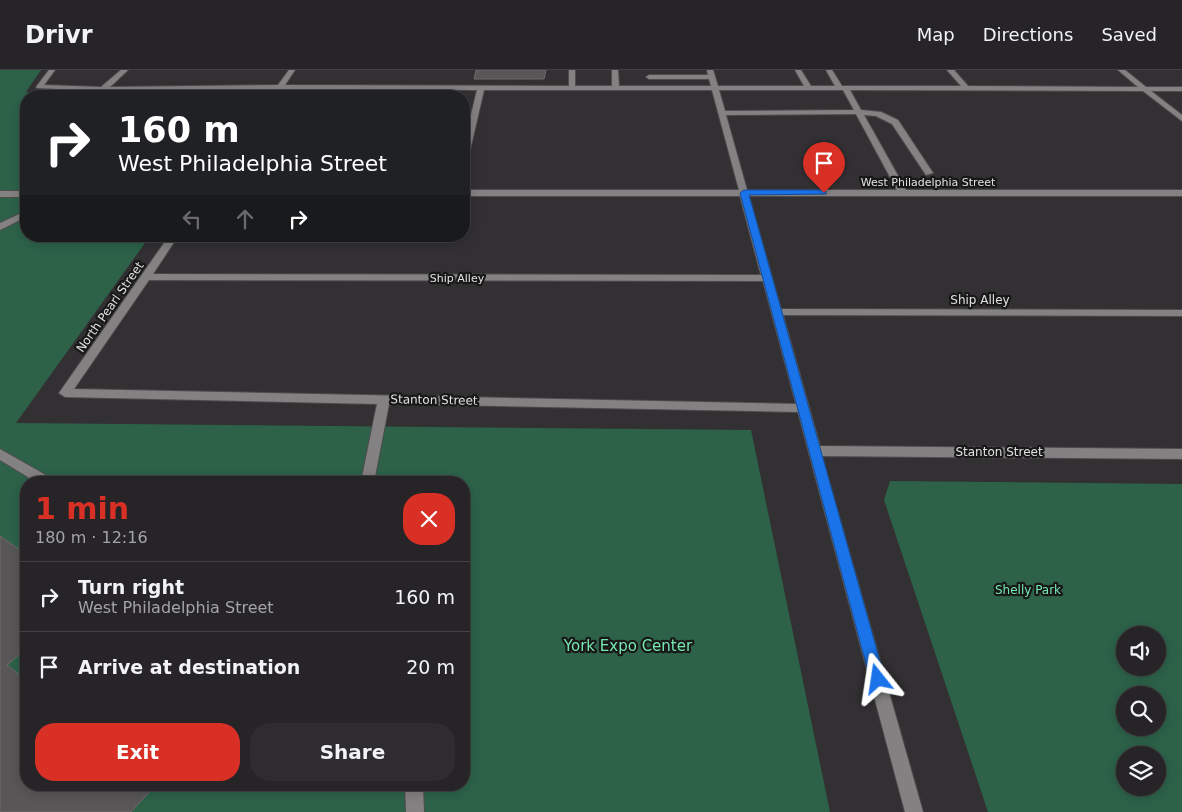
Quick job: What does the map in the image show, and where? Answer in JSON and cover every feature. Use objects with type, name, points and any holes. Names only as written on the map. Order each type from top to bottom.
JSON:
[{"type":"street","points":[[52,70],[39,87],[103,89],[279,87],[616,89],[712,79]]},
{"type":"street","points":[[103,89],[126,70]]},
{"type":"street","points":[[277,90],[292,70]]},
{"type":"street","points":[[572,70],[572,88]]},
{"type":"street","points":[[615,70],[616,89]]},
{"type":"street","points":[[798,70],[809,89]]},
{"type":"street","points":[[829,70],[860,112],[903,193]]},
{"type":"street","points":[[950,70],[967,89]]},
{"type":"street","points":[[1121,70],[1182,119]]},
{"type":"street","points":[[649,77],[712,79],[809,89],[1182,89]]},
{"type":"street","points":[[712,79],[914,812]]},
{"type":"street","points":[[470,133],[480,88]]},
{"type":"street","points":[[722,113],[860,112],[878,114],[895,122],[928,173]]},
{"type":"street","name":"West Philadelphia Street","points":[[470,193],[1182,193]]},
{"type":"street","points":[[0,194],[20,194]]},
{"type":"street","points":[[0,227],[20,217]]},
{"type":"street","name":"North Pearl Street","points":[[65,392],[170,242]]},
{"type":"street","name":"Ship Alley","points":[[146,277],[768,278]]},
{"type":"street","name":"Ship Alley","points":[[777,312],[1182,313]]},
{"type":"street","name":"Stanton Street","points":[[65,392],[804,408]]},
{"type":"street","points":[[367,476],[384,399]]},
{"type":"street","name":"Stanton Street","points":[[815,451],[1182,454]]},
{"type":"street","points":[[0,454],[36,476]]},
{"type":"street","points":[[414,791],[415,812]]},
{"type":"green space","name":"York Expo Center","points":[[0,70],[41,70],[27,90],[20,90],[20,242],[146,242],[16,423],[751,430],[830,812],[0,812]]},
{"type":"green space","name":"Shelly Park","points":[[890,481],[1182,484],[1182,812],[988,812],[884,500]]},
{"type":"building","points":[[476,70],[546,70],[544,79],[474,79]]},
{"type":"building","points":[[0,536],[20,550],[20,654],[7,665],[20,675],[20,791],[150,791],[131,812],[0,812]]},
{"type":"route","points":[[824,193],[744,193],[878,679]]}]
